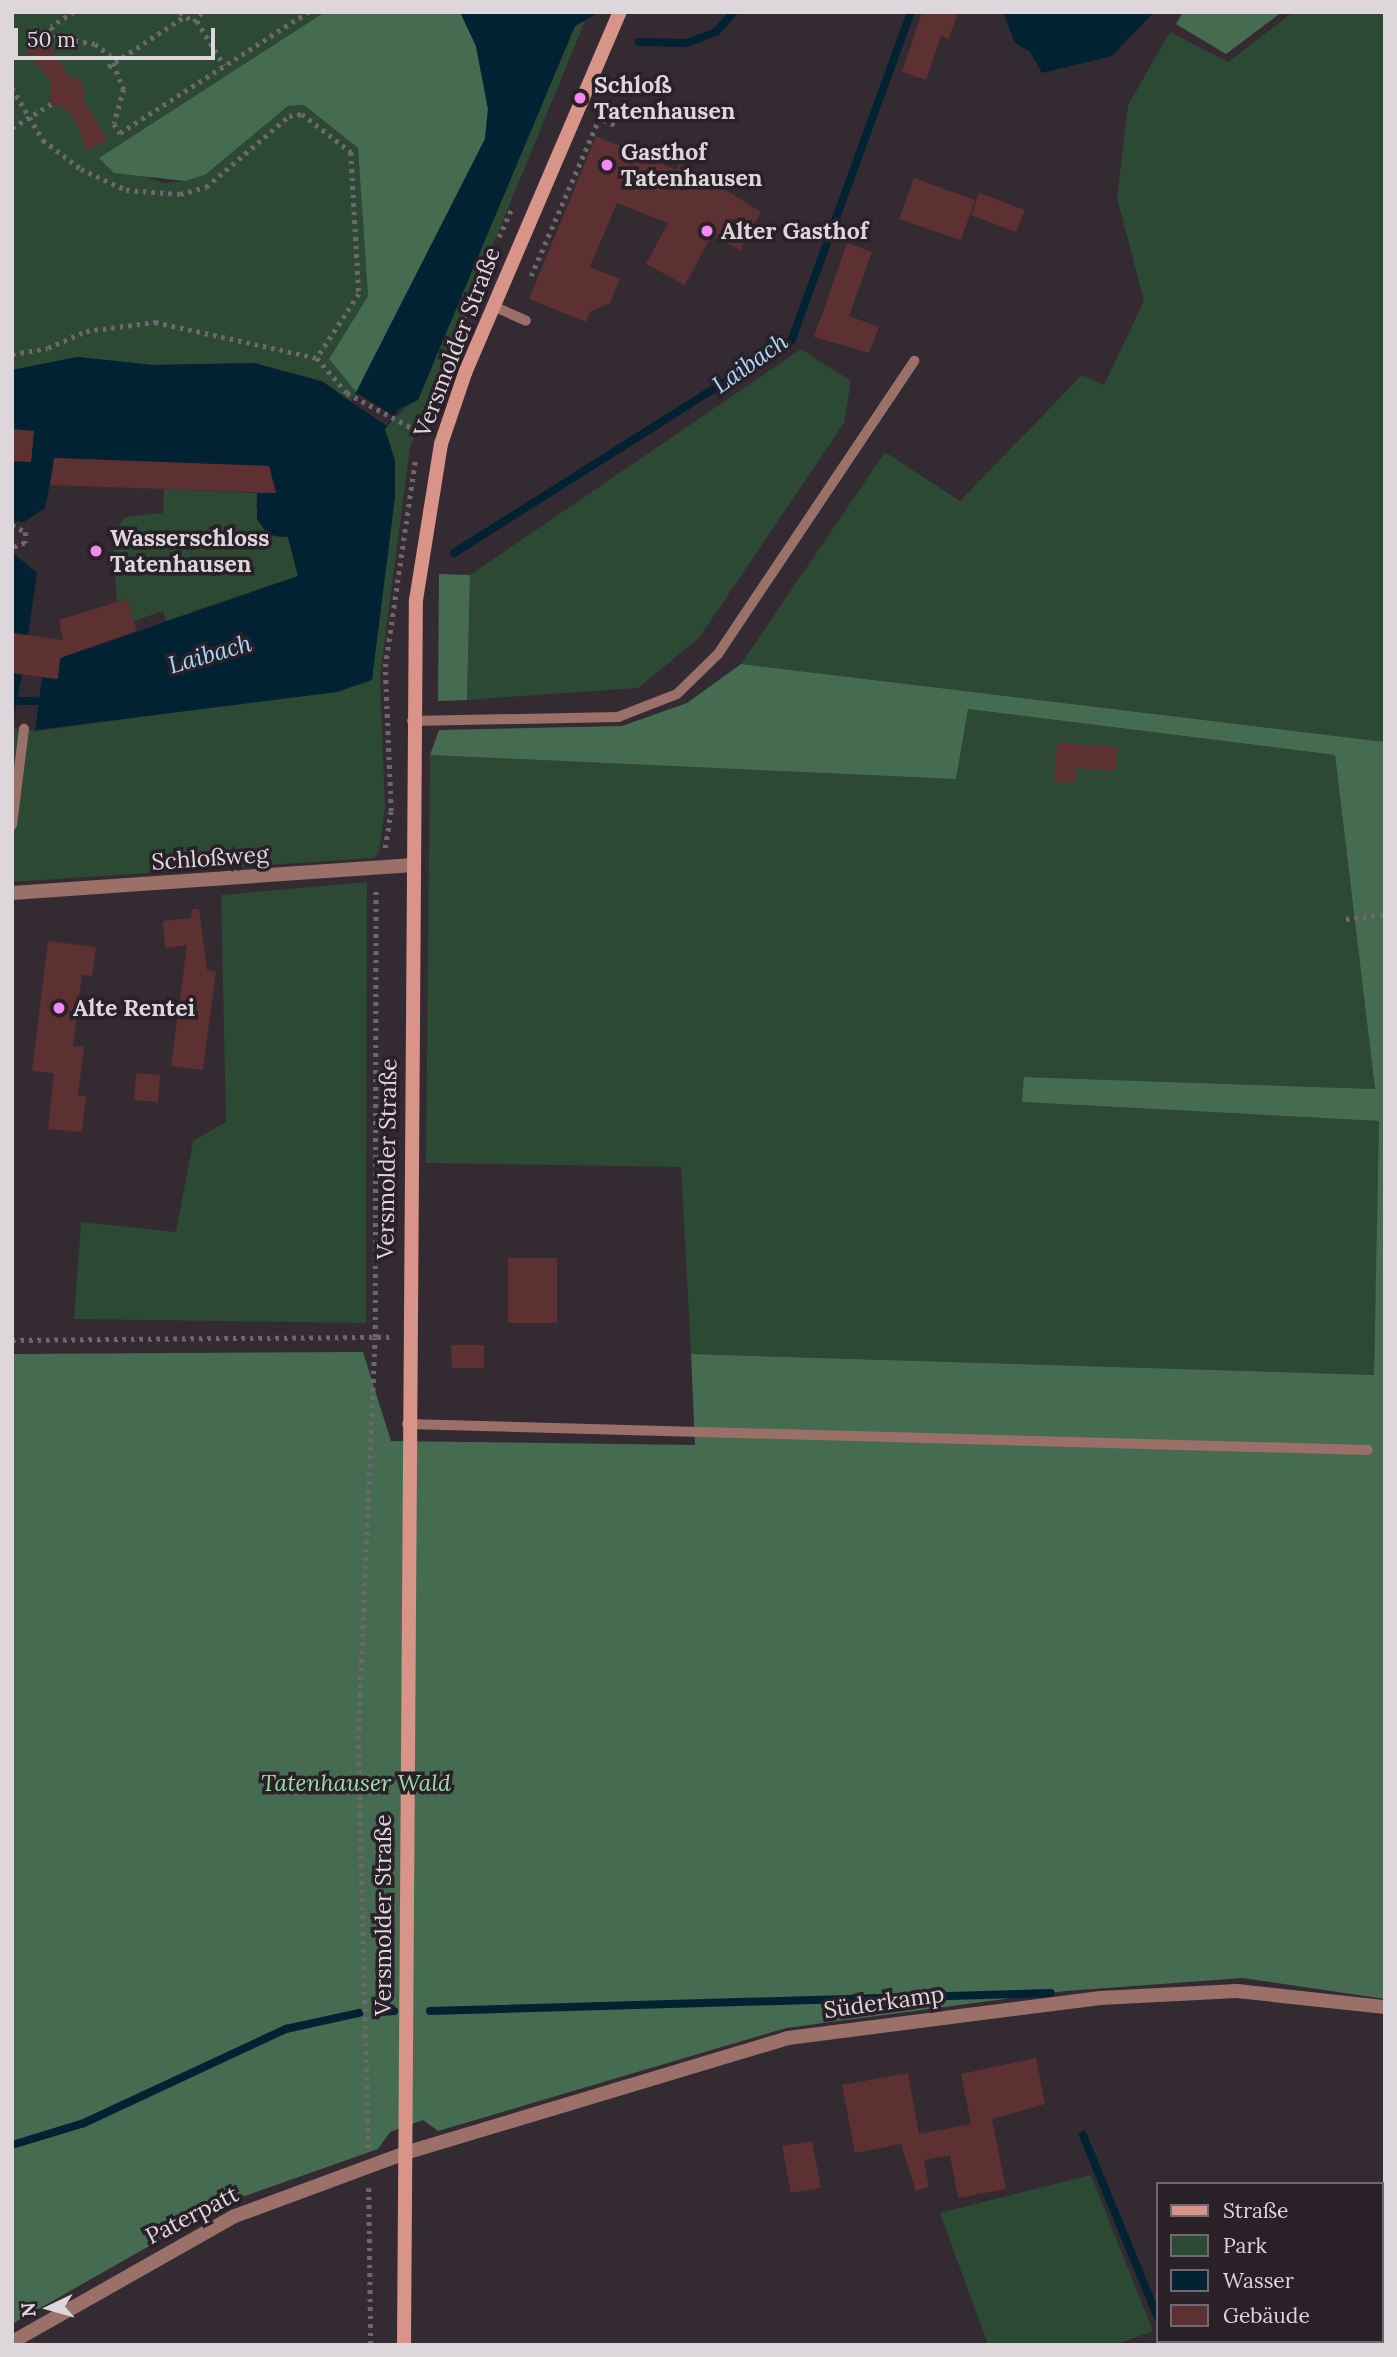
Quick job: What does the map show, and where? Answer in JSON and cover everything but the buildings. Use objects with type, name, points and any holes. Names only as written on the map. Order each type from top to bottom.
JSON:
[{"type":"main road","name":"Versmolder Straße","points":[[404,2345],[410,865],[412,721],[425,523],[441,444],[493,306],[620,12]]},
{"type":"street","name":"Schloßweg","points":[[12,893],[410,865]]},
{"type":"street","name":"Süderkamp","points":[[405,2154],[788,2038],[1100,1998],[1237,1991],[1385,2007]]},
{"type":"street","name":"Paterpatt","points":[[12,2342],[234,2216],[405,2154]]},
{"type":"lane","points":[[493,306],[526,321]]},
{"type":"lane","points":[[412,721],[618,718],[677,694],[718,654],[914,361]]},
{"type":"lane","points":[[12,825],[24,729]]},
{"type":"lane","points":[[407,1424],[1367,1450]]},
{"type":"path","points":[[74,12],[51,27],[58,38],[95,44],[114,62],[124,89],[114,124],[120,133],[308,12]]},
{"type":"path","points":[[197,21],[202,12]]},
{"type":"path","points":[[108,67],[181,15],[197,21],[224,65]]},
{"type":"path","points":[[12,88],[26,119],[81,170],[152,195],[206,187],[289,116],[302,114],[351,152],[359,294],[317,358]]},
{"type":"path","points":[[12,128],[51,104]]},
{"type":"path","points":[[12,354],[86,331],[155,322],[317,358],[354,397],[390,421],[423,434]]},
{"type":"path","points":[[12,525],[26,532],[25,543],[12,548]]},
{"type":"path","points":[[371,2345],[358,1739],[375,1337],[376,869]]},
{"type":"path","points":[[1346,919],[1385,914]]},
{"type":"path","points":[[12,1340],[375,1337]]},
{"type":"green space","points":[[12,12],[325,12],[100,158],[163,183],[185,181],[205,175],[288,106],[304,105],[358,148],[368,296],[329,359],[357,393],[351,402],[323,381],[254,363],[153,365],[77,357],[12,370]]},
{"type":"green space","points":[[325,12],[460,12],[476,46],[488,109],[485,139],[357,393],[329,359],[368,296],[358,148],[304,105],[288,106],[205,175],[185,181],[114,173],[99,158]]},
{"type":"green space","points":[[1183,12],[1282,12],[1226,54],[1176,24]]},
{"type":"green space","points":[[1293,12],[1385,12],[1385,742],[741,664],[885,452],[960,501],[1082,375],[1104,385],[1144,301],[1117,198],[1128,105],[1170,32],[1228,62]]},
{"type":"green space","points":[[585,21],[410,447],[380,677],[385,808],[379,851],[374,858],[12,882],[12,728],[38,731],[279,698],[387,565],[395,461],[385,429],[407,406],[575,26]]},
{"type":"green space","points":[[801,349],[851,381],[844,423],[699,638],[638,688],[467,700],[470,575]]},
{"type":"green space","points":[[164,489],[257,493],[256,507],[277,537],[288,537],[298,576],[166,621],[163,611],[134,621],[127,599],[117,602],[112,535],[125,517],[163,513]]},
{"type":"green space","points":[[439,574],[470,575],[467,700],[438,701]]},
{"type":"green space","name":"Tatenhauser Wald","points":[[741,664],[1385,742],[1385,1999],[1243,1978],[1066,1991],[786,2028],[438,2131],[423,2120],[390,2132],[378,2149],[225,2203],[12,2324],[12,1354],[363,1352],[391,1441],[695,1445],[691,1354],[1374,1375],[1379,1121],[1022,1102],[1024,1077],[1375,1089],[1335,755],[968,709],[956,779],[430,755],[439,730],[622,726],[687,703]]},
{"type":"green space","points":[[968,709],[1335,755],[1375,1089],[1025,1077],[1022,1102],[1380,1121],[1374,1375],[691,1354],[681,1167],[426,1163],[430,755],[956,779]]},
{"type":"green space","points":[[367,882],[366,1323],[74,1319],[81,1222],[176,1232],[193,1141],[226,1122],[221,895]]},
{"type":"green space","points":[[1091,2175],[1153,2331],[1115,2345],[988,2345],[940,2213]]},
{"type":"water","points":[[460,12],[596,14],[575,26],[418,400],[399,409],[385,429],[395,461],[395,497],[372,680],[337,692],[35,730],[42,677],[57,679],[60,658],[298,576],[288,537],[268,535],[257,519],[257,493],[276,493],[269,466],[55,458],[45,508],[24,522],[12,521],[12,461],[31,462],[34,431],[12,429],[12,370],[77,357],[153,365],[254,363],[323,382],[351,402],[485,139],[488,109],[476,46]]},
{"type":"water","points":[[1003,12],[1154,12],[1112,56],[1042,73],[1030,52],[1015,43]]},
{"type":"water","points":[[12,552],[37,573],[28,635],[12,633]]},
{"type":"water","points":[[12,673],[22,674],[12,728]]},
{"type":"pier","points":[[357,393],[393,416],[387,426],[351,402]]},
{"type":"pier","points":[[22,674],[26,675],[18,728],[14,727]]},
{"type":"pier","points":[[39,676],[42,677],[35,730],[31,730]]},
{"type":"waterway","name":"Laibach","points":[[639,42],[687,43],[716,32],[734,12]]},
{"type":"waterway","name":"Laibach","points":[[454,553],[792,339],[911,12]]},
{"type":"waterway","name":"Laibach","points":[[12,701],[48,701]]},
{"type":"waterway","points":[[430,2011],[1051,1993]]},
{"type":"waterway","points":[[381,2012],[394,2011]]},
{"type":"waterway","points":[[12,2145],[84,2123],[286,2029],[359,2013]]},
{"type":"waterway","points":[[1083,2135],[1156,2313]]},
{"type":"place","name":"Schloß Tatenhausen","points":[[580,98]]},
{"type":"place","name":"Gasthof Tatenhausen","points":[[607,165]]},
{"type":"place","name":"Alter Gasthof","points":[[707,231]]},
{"type":"place","name":"Wasserschloss Tatenhausen","points":[[96,551]]},
{"type":"place","name":"Alte Rentei","points":[[59,1008]]}]
